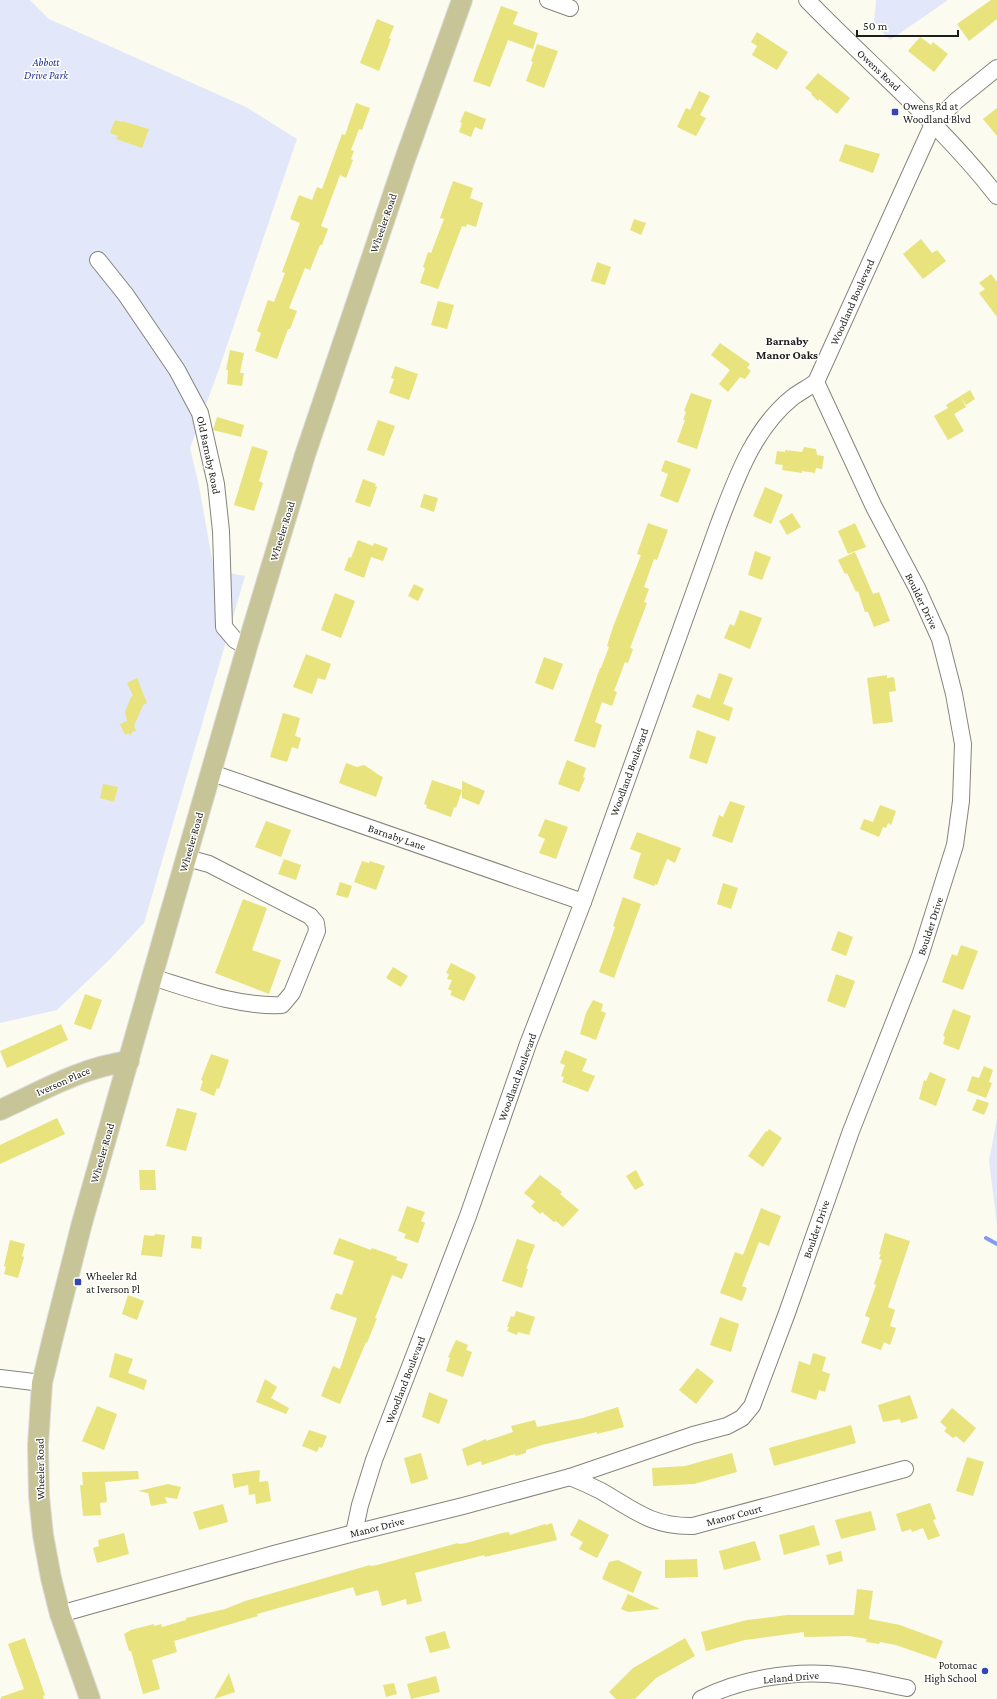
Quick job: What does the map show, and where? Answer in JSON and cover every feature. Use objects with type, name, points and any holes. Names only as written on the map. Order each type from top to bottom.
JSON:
[{"type":"main road","name":"Wheeler Road","points":[[90,1699],[60,1614],[51,1578],[43,1535],[39,1496],[38,1445],[42,1383],[82,1224],[152,977],[212,773],[247,647],[305,455],[334,365],[404,162],[462,0]]},
{"type":"main road","name":"Iverson Place","points":[[0,1110],[83,1071],[108,1064],[129,1061]]},
{"type":"street","points":[[548,0],[570,8]]},
{"type":"street","name":"Owens Road","points":[[813,2],[933,124],[997,196]]},
{"type":"street","name":"Woodland Boulevard","points":[[354,1532],[360,1505],[374,1460],[468,1216],[528,1044],[583,902],[718,526],[739,472],[762,432],[793,398],[816,382],[933,124],[956,101],[997,68]]},
{"type":"street","name":"Old Barnaby Road","points":[[98,260],[126,295],[177,370],[200,413],[216,484],[221,531],[224,627],[235,640],[247,647]]},
{"type":"street","name":"Boulder Drive","points":[[693,1435],[736,1422],[748,1413],[752,1406],[787,1313],[851,1131],[920,956],[955,845],[961,801],[963,744],[954,694],[940,639],[917,588],[874,507],[816,382]]},
{"type":"street","name":"Barnaby Lane","points":[[212,773],[583,902]]},
{"type":"street","points":[[152,977],[238,1002],[282,1005],[292,993],[317,931],[316,923],[310,916],[209,864],[187,858]]},
{"type":"street","points":[[0,1378],[42,1383]]},
{"type":"street","name":"Manor Drive","points":[[60,1614],[354,1532],[463,1506],[570,1477],[693,1435]]},
{"type":"street","name":"Manor Court","points":[[570,1477],[600,1490],[645,1517],[658,1522],[673,1525],[693,1526],[905,1469]]},
{"type":"street","name":"Leland Drive","points":[[701,1699],[712,1693],[736,1685],[794,1674],[828,1674],[907,1688]]},
{"type":"green space","name":"Abbott Drive Park","points":[[0,0],[30,0],[49,19],[246,107],[297,139],[219,369],[190,448],[199,486],[214,570],[245,576],[144,923],[108,961],[57,1010],[0,1023]]},
{"type":"green space","points":[[876,0],[948,0],[890,40],[874,23]]},
{"type":"green space","points":[[997,1118],[997,1225],[989,1161]]},
{"type":"building","points":[[991,0],[997,0],[997,19],[969,41],[957,24]]},
{"type":"building","points":[[501,6],[518,12],[513,24],[538,33],[533,49],[508,40],[490,87],[473,81]]},
{"type":"building","points":[[377,19],[394,26],[389,38],[391,39],[379,71],[360,63]]},
{"type":"building","points":[[757,32],[788,52],[777,70],[752,55],[757,46],[751,42]]},
{"type":"building","points":[[920,37],[931,45],[933,42],[948,54],[934,72],[908,51]]},
{"type":"building","points":[[537,44],[558,51],[544,88],[526,81],[533,62],[531,61]]},
{"type":"building","points":[[818,73],[850,98],[837,114],[819,99],[818,101],[811,94],[812,93],[805,88]]},
{"type":"building","points":[[699,91],[710,96],[700,115],[706,118],[696,136],[677,127],[686,108],[690,110]]},
{"type":"building","points":[[356,103],[370,108],[362,130],[359,129],[351,150],[354,151],[351,159],[353,160],[346,178],[340,175],[321,226],[328,229],[322,245],[320,245],[310,270],[305,268],[289,308],[297,311],[290,329],[288,329],[277,359],[255,351],[261,333],[257,331],[268,300],[274,302],[285,273],[282,272],[300,223],[290,219],[299,195],[312,200],[317,187],[322,189],[342,134],[345,135]]},
{"type":"building","points":[[997,108],[997,136],[983,119]]},
{"type":"building","points":[[465,111],[486,119],[482,130],[475,127],[471,137],[459,132],[462,123],[460,122]]},
{"type":"building","points":[[115,120],[149,129],[142,148],[116,139],[118,136],[110,133]]},
{"type":"building","points":[[845,144],[880,154],[873,173],[839,161]]},
{"type":"building","points":[[453,181],[473,188],[470,198],[483,203],[476,227],[467,224],[466,227],[462,226],[438,289],[420,283],[428,252],[431,253],[444,219],[440,218]]},
{"type":"building","points":[[634,219],[646,223],[641,235],[630,230]]},
{"type":"building","points":[[921,239],[932,253],[937,250],[946,261],[923,279],[903,254]]},
{"type":"building","points":[[597,262],[611,267],[605,285],[591,281]]},
{"type":"building","points":[[991,274],[997,282],[997,317],[979,293],[985,289],[979,283]]},
{"type":"building","points":[[438,301],[454,305],[447,329],[431,325]]},
{"type":"building","points":[[720,343],[750,364],[747,368],[751,371],[745,379],[740,377],[728,392],[719,384],[730,370],[711,355]]},
{"type":"building","points":[[230,350],[244,353],[240,373],[244,373],[242,386],[227,384],[228,370],[226,370]]},
{"type":"building","points":[[395,366],[418,374],[409,400],[389,393],[394,379],[391,378]]},
{"type":"building","points":[[970,390],[975,399],[966,405],[961,397],[966,407],[954,414],[964,431],[948,440],[934,416],[948,408],[946,405]]},
{"type":"building","points":[[691,393],[712,400],[697,449],[677,442],[685,420],[683,420],[686,412],[684,411]]},
{"type":"building","points":[[217,417],[244,425],[241,437],[213,430]]},
{"type":"building","points":[[378,420],[395,426],[384,456],[367,450]]},
{"type":"building","points":[[252,446],[268,451],[259,481],[263,483],[254,511],[234,505]]},
{"type":"building","points":[[804,447],[816,449],[817,455],[824,456],[822,469],[816,468],[815,473],[802,471],[802,473],[782,470],[783,465],[775,464],[777,451],[785,452],[785,450],[802,452]]},
{"type":"building","points":[[665,460],[691,469],[678,503],[660,496],[668,474],[661,471]]},
{"type":"building","points":[[363,479],[376,484],[375,486],[377,487],[370,507],[355,502]]},
{"type":"building","points":[[765,487],[783,495],[771,524],[753,516]]},
{"type":"building","points":[[424,494],[438,498],[434,512],[420,507]]},
{"type":"building","points":[[792,513],[801,527],[787,535],[779,521]]},
{"type":"building","points":[[648,523],[668,530],[657,560],[654,559],[644,587],[649,589],[644,602],[647,603],[630,648],[633,649],[628,663],[625,662],[614,691],[617,692],[612,706],[602,702],[595,722],[602,725],[595,748],[574,741],[609,647],[607,646],[613,627],[641,555],[637,554]]},
{"type":"building","points":[[855,523],[866,547],[848,554],[838,531]]},
{"type":"building","points":[[358,540],[373,546],[374,543],[388,548],[383,561],[371,557],[364,578],[344,570],[349,557],[351,558]]},
{"type":"building","points":[[755,551],[771,557],[762,580],[748,575]]},
{"type":"building","points":[[855,552],[873,594],[879,592],[890,621],[874,627],[868,612],[865,612],[858,591],[856,592],[847,573],[845,574],[838,560]]},
{"type":"building","points":[[414,584],[424,589],[418,601],[408,596]]},
{"type":"building","points":[[335,593],[355,601],[341,638],[321,630]]},
{"type":"building","points":[[740,610],[762,618],[750,649],[724,638],[730,624],[734,626]]},
{"type":"building","points":[[306,654],[331,664],[325,680],[318,678],[312,694],[293,687]]},
{"type":"building","points":[[544,657],[563,664],[553,690],[535,683]]},
{"type":"building","points":[[719,673],[733,678],[723,704],[733,708],[729,721],[692,707],[697,694],[710,699]]},
{"type":"building","points":[[887,675],[887,678],[894,677],[896,691],[889,692],[893,722],[873,724],[867,678]]},
{"type":"building","points":[[137,678],[147,703],[143,705],[134,726],[136,731],[132,732],[130,736],[129,733],[125,735],[120,724],[127,721],[125,712],[131,697],[133,696],[127,683]]},
{"type":"building","points":[[283,713],[300,718],[295,736],[301,738],[298,749],[292,747],[287,762],[270,757]]},
{"type":"building","points":[[697,730],[716,737],[707,764],[689,758]]},
{"type":"building","points":[[567,760],[586,768],[583,777],[585,778],[579,792],[558,784]]},
{"type":"building","points":[[346,763],[357,767],[364,765],[383,777],[376,797],[339,783]]},
{"type":"building","points":[[432,780],[462,790],[456,808],[454,807],[451,817],[426,808],[427,805],[424,804]]},
{"type":"building","points":[[462,781],[485,791],[479,805],[462,798]]},
{"type":"building","points":[[103,784],[118,787],[114,802],[100,798]]},
{"type":"building","points":[[730,801],[745,806],[732,843],[712,836],[719,815],[723,817]]},
{"type":"building","points":[[880,805],[896,811],[891,825],[888,823],[886,828],[883,827],[879,837],[860,829],[864,819],[873,822]]},
{"type":"building","points":[[545,819],[568,827],[556,859],[539,853],[545,839],[538,836]]},
{"type":"building","points":[[266,821],[291,830],[281,857],[255,847]]},
{"type":"building","points":[[637,832],[681,848],[675,863],[667,859],[657,885],[655,884],[654,886],[633,878],[641,853],[630,849]]},
{"type":"building","points":[[284,859],[301,865],[296,880],[278,874]]},
{"type":"building","points":[[362,861],[369,863],[370,861],[385,866],[376,890],[354,882]]},
{"type":"building","points":[[340,882],[352,886],[348,898],[336,895]]},
{"type":"building","points":[[723,883],[738,888],[731,909],[717,904]]},
{"type":"building","points":[[623,897],[641,904],[614,978],[599,972],[615,927],[613,926]]},
{"type":"building","points":[[243,899],[267,908],[252,950],[281,960],[269,994],[215,973]]},
{"type":"building","points":[[838,931],[853,937],[846,956],[831,950]]},
{"type":"building","points":[[961,945],[978,951],[963,990],[942,982],[952,954],[957,956]]},
{"type":"building","points":[[451,963],[475,975],[474,976],[476,977],[464,1001],[450,995],[452,991],[448,989],[452,980],[447,979],[449,974],[446,973]]},
{"type":"building","points":[[393,967],[408,976],[401,987],[386,978]]},
{"type":"building","points":[[836,974],[855,981],[845,1008],[827,1001]]},
{"type":"building","points":[[85,994],[102,1000],[91,1030],[74,1024]]},
{"type":"building","points":[[593,1000],[603,1004],[601,1011],[606,1013],[596,1040],[580,1034],[586,1013]]},
{"type":"building","points":[[953,1009],[971,1016],[959,1050],[943,1044],[945,1037],[943,1036]]},
{"type":"building","points":[[61,1024],[68,1040],[7,1068],[0,1051]]},
{"type":"building","points":[[565,1050],[587,1059],[582,1071],[595,1076],[588,1092],[562,1082],[564,1077],[561,1076],[565,1065],[560,1063]]},
{"type":"building","points":[[211,1054],[229,1060],[219,1089],[217,1088],[214,1096],[200,1090],[203,1081],[201,1080]]},
{"type":"building","points":[[984,1066],[993,1070],[989,1082],[992,1083],[986,1098],[967,1091],[972,1076],[979,1078]]},
{"type":"building","points":[[930,1072],[946,1079],[936,1106],[919,1099],[924,1080],[926,1081]]},
{"type":"building","points":[[977,1099],[989,1103],[984,1115],[972,1110]]},
{"type":"building","points":[[177,1108],[197,1113],[186,1151],[166,1146]]},
{"type":"building","points":[[57,1118],[65,1134],[0,1164],[0,1145]]},
{"type":"building","points":[[769,1129],[782,1138],[763,1167],[748,1156]]},
{"type":"building","points":[[139,1170],[155,1170],[156,1190],[140,1190]]},
{"type":"building","points":[[636,1170],[644,1185],[635,1190],[626,1176]]},
{"type":"building","points":[[540,1175],[562,1192],[560,1194],[579,1210],[563,1227],[542,1212],[540,1214],[531,1206],[535,1202],[524,1193]]},
{"type":"building","points":[[407,1206],[425,1212],[421,1221],[425,1223],[418,1243],[404,1238],[406,1234],[398,1231]]},
{"type":"building","points":[[761,1208],[781,1216],[769,1246],[759,1242],[742,1286],[747,1288],[742,1301],[720,1293],[735,1252],[743,1255]]},
{"type":"building","points":[[885,1233],[910,1241],[888,1307],[895,1310],[890,1326],[896,1328],[890,1345],[884,1342],[881,1350],[861,1343],[870,1318],[865,1316],[876,1285],[874,1284],[882,1260],[879,1259],[881,1254],[879,1254]]},
{"type":"building","points":[[155,1234],[165,1235],[162,1257],[141,1255],[144,1235],[154,1236]]},
{"type":"building","points":[[192,1236],[202,1237],[201,1249],[191,1248]]},
{"type":"building","points":[[339,1238],[371,1250],[372,1248],[397,1257],[396,1260],[408,1264],[402,1279],[392,1275],[367,1343],[366,1342],[340,1404],[321,1396],[333,1366],[340,1369],[357,1318],[330,1309],[336,1293],[342,1295],[354,1261],[333,1254]]},
{"type":"building","points":[[517,1239],[535,1245],[526,1269],[528,1269],[522,1288],[502,1281]]},
{"type":"building","points":[[10,1240],[25,1244],[22,1256],[24,1257],[18,1278],[4,1274],[6,1267],[4,1266]]},
{"type":"building","points":[[128,1295],[144,1301],[137,1320],[122,1314]]},
{"type":"building","points":[[516,1311],[535,1317],[529,1335],[518,1332],[517,1335],[507,1331],[511,1316],[514,1317]]},
{"type":"building","points":[[720,1317],[739,1324],[731,1352],[710,1345]]},
{"type":"building","points":[[456,1340],[468,1345],[466,1350],[472,1352],[463,1377],[446,1371],[450,1358],[448,1357]]},
{"type":"building","points":[[115,1353],[133,1359],[128,1373],[147,1380],[144,1390],[109,1377]]},
{"type":"building","points":[[813,1353],[826,1357],[822,1371],[830,1374],[825,1392],[819,1390],[816,1400],[791,1392],[799,1361],[810,1365]]},
{"type":"building","points":[[697,1368],[714,1381],[696,1404],[679,1390]]},
{"type":"building","points":[[265,1379],[277,1387],[271,1398],[289,1408],[286,1414],[256,1402]]},
{"type":"building","points":[[429,1392],[448,1400],[439,1424],[422,1417]]},
{"type":"building","points":[[910,1395],[918,1418],[901,1423],[900,1419],[883,1422],[878,1405]]},
{"type":"building","points":[[97,1406],[117,1414],[104,1450],[82,1441]]},
{"type":"building","points":[[618,1407],[624,1427],[542,1445],[526,1450],[526,1453],[516,1456],[515,1454],[482,1465],[481,1461],[467,1466],[462,1449],[486,1439],[486,1441],[513,1432],[511,1426],[535,1420],[537,1427],[583,1418]]},
{"type":"building","points":[[952,1408],[976,1428],[964,1443],[956,1436],[953,1438],[944,1431],[947,1428],[940,1422]]},
{"type":"building","points":[[851,1425],[856,1443],[774,1466],[769,1448]]},
{"type":"building","points":[[309,1430],[327,1436],[322,1448],[319,1447],[317,1452],[302,1446]]},
{"type":"building","points":[[421,1453],[428,1479],[411,1484],[404,1458]]},
{"type":"building","points":[[732,1453],[737,1472],[694,1484],[653,1486],[652,1468],[685,1466]]},
{"type":"building","points":[[967,1457],[984,1462],[973,1496],[956,1491]]},
{"type":"building","points":[[260,1470],[259,1482],[268,1481],[271,1501],[256,1504],[255,1494],[249,1495],[248,1485],[234,1488],[232,1474]]},
{"type":"building","points":[[138,1471],[139,1479],[105,1482],[107,1502],[100,1503],[101,1515],[83,1516],[80,1485],[83,1485],[82,1472]]},
{"type":"building","points":[[168,1484],[181,1487],[177,1499],[165,1497],[167,1503],[151,1506],[148,1493],[138,1491]]},
{"type":"building","points":[[930,1503],[936,1519],[933,1520],[940,1536],[928,1540],[923,1528],[912,1532],[911,1529],[902,1532],[896,1514]]},
{"type":"building","points":[[223,1504],[228,1522],[199,1530],[193,1512]]},
{"type":"building","points":[[871,1511],[876,1530],[841,1539],[835,1520]]},
{"type":"building","points":[[579,1519],[609,1535],[597,1558],[579,1549],[583,1542],[570,1535]]},
{"type":"building","points":[[552,1523],[557,1540],[485,1557],[484,1555],[415,1573],[422,1601],[407,1605],[406,1599],[382,1606],[378,1590],[356,1596],[353,1587],[257,1614],[258,1616],[174,1641],[177,1652],[152,1660],[160,1689],[143,1694],[131,1651],[129,1651],[124,1634],[131,1630],[154,1624],[154,1626],[161,1624],[162,1627],[186,1620],[186,1618],[225,1609],[245,1601],[370,1565],[377,1565],[458,1543],[466,1543],[502,1533],[509,1532],[510,1535]]},
{"type":"building","points":[[814,1525],[820,1545],[784,1555],[779,1535]]},
{"type":"building","points":[[124,1533],[129,1554],[97,1563],[93,1548],[99,1546],[98,1540]]},
{"type":"building","points":[[755,1541],[761,1560],[724,1570],[719,1551]]},
{"type":"building","points":[[841,1551],[843,1561],[829,1565],[826,1555]]},
{"type":"building","points":[[697,1559],[698,1577],[665,1578],[665,1560]]},
{"type":"building","points":[[618,1560],[642,1572],[633,1593],[602,1579],[609,1562]]},
{"type":"building","points":[[857,1589],[873,1591],[869,1619],[900,1625],[943,1641],[936,1659],[896,1645],[880,1642],[879,1644],[866,1642],[867,1639],[850,1636],[804,1637],[804,1632],[745,1640],[706,1651],[701,1632],[747,1620],[787,1615],[854,1615]]},
{"type":"building","points":[[628,1594],[660,1609],[628,1612],[621,1609]]},
{"type":"building","points":[[445,1631],[450,1648],[430,1653],[425,1637]]},
{"type":"building","points":[[25,1638],[45,1695],[43,1696],[44,1699],[1,1699],[1,1697],[24,1689],[8,1644]]},
{"type":"building","points":[[685,1638],[695,1656],[656,1678],[635,1699],[616,1699],[609,1692],[633,1668]]},
{"type":"building","points":[[229,1673],[235,1692],[214,1699]]},
{"type":"building","points":[[436,1676],[440,1692],[411,1699],[407,1684]]},
{"type":"building","points":[[394,1683],[397,1694],[386,1697],[383,1685]]},
{"type":"waterway","points":[[986,1238],[997,1244]]},
{"type":"place","name":"Owens Rd at Woodland Blvd","points":[[895,112]]},
{"type":"place","name":"Wheeler Rd at Iverson Pl","points":[[78,1282]]},
{"type":"place","name":"Potomac High School","points":[[985,1671]]},
{"type":"district","name":"Barnaby Manor Oaks","points":[[787,348]]}]
